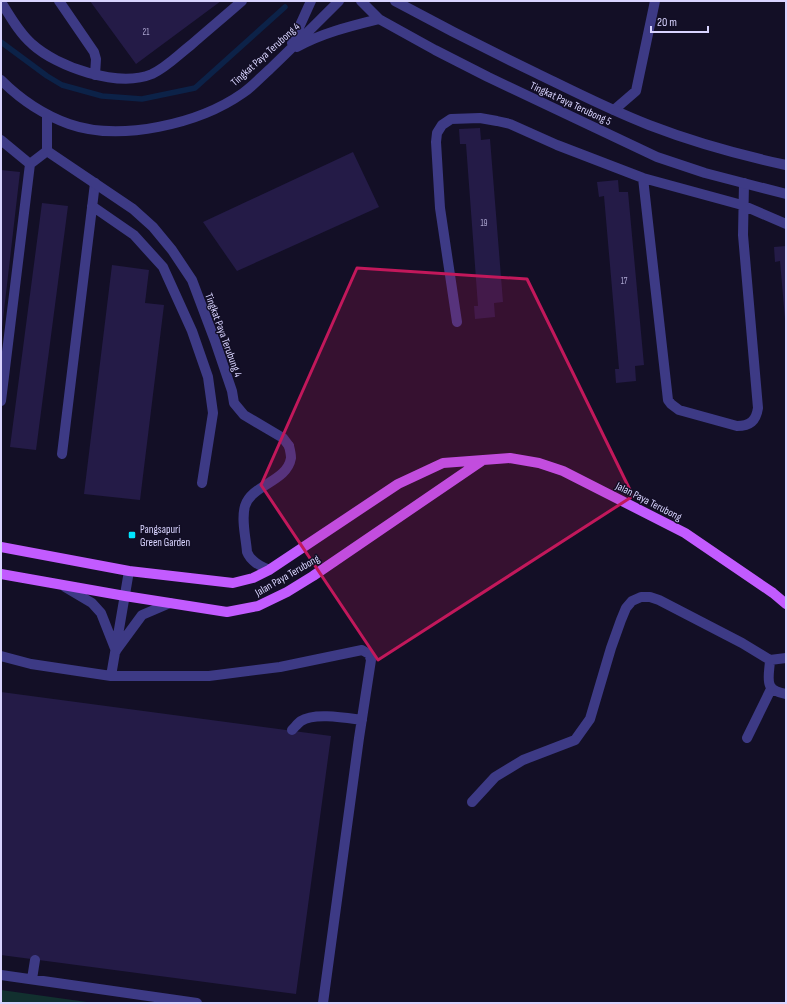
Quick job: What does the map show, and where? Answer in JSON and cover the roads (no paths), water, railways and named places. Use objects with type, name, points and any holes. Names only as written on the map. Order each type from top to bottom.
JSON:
[{"type":"main road","name":"Jalan Paya Terubong","points":[[1,547],[129,571],[233,583],[253,578],[269,570],[398,484],[443,463],[510,458],[539,463],[563,471],[685,533],[773,593],[786,604]]},
{"type":"main road","name":"Jalan Paya Terubong","points":[[1,574],[226,612],[258,606],[314,576],[484,459]]},
{"type":"street","points":[[59,1],[94,52],[96,59],[95,75]]},
{"type":"street","points":[[1,2],[23,34],[44,54],[56,61],[95,75],[124,78],[151,74],[166,66],[242,1]]},
{"type":"street","points":[[286,53],[297,35],[311,1]]},
{"type":"street","name":"Tingkat Paya Terubong 4","points":[[1,80],[11,90],[47,115],[70,124],[98,130],[130,130],[162,127],[210,111],[243,93],[339,1]]},
{"type":"street","name":"Tingkat Paya Terubong 5","points":[[361,1],[378,19],[488,77],[657,157],[705,173],[786,194]]},
{"type":"street","name":"Tingkat Paya Terubong 5","points":[[395,1],[447,30],[648,125],[754,158],[786,165]]},
{"type":"street","points":[[614,110],[636,91],[655,1]]},
{"type":"street","points":[[286,53],[317,38],[378,19]]},
{"type":"street","points":[[1,401],[30,164],[47,151],[47,115]]},
{"type":"street","points":[[457,322],[440,208],[436,142],[437,133],[442,125],[451,119],[480,118],[504,122],[557,146],[643,178],[742,205],[786,224]]},
{"type":"street","points":[[1,140],[30,164]]},
{"type":"street","name":"Tingkat Paya Terubung 4","points":[[47,151],[133,209],[153,227],[172,250],[192,280],[215,341],[232,391],[234,403],[244,415],[283,438],[289,446],[291,457],[288,468],[252,496],[246,506],[244,517],[247,552],[249,557],[254,562],[269,570]]},
{"type":"street","points":[[643,178],[668,400],[679,410],[737,426],[745,426],[752,422],[757,416],[758,408],[743,235],[742,205],[744,183]]},
{"type":"street","points":[[62,454],[95,183]]},
{"type":"street","points":[[92,206],[134,235],[163,267],[192,331],[208,376],[213,413],[202,484]]},
{"type":"street","points":[[111,676],[129,571]]},
{"type":"street","points":[[62,585],[92,603],[101,613],[116,651]]},
{"type":"street","points":[[472,802],[495,777],[523,760],[575,740],[590,719],[621,620],[626,608],[632,601],[641,597],[650,597],[659,600],[742,643],[770,660],[786,658]]},
{"type":"street","points":[[116,651],[142,615],[170,603]]},
{"type":"street","points":[[1,656],[31,664],[111,676],[209,676],[280,667],[362,650],[369,654],[371,660],[323,1003]]},
{"type":"street","points":[[770,660],[768,682],[771,689],[786,694]]},
{"type":"street","points":[[747,738],[771,689]]},
{"type":"street","points":[[292,730],[302,720],[318,716],[335,716],[362,720]]},
{"type":"street","points":[[32,979],[35,960]]},
{"type":"street","points":[[1,975],[197,1003]]},
{"type":"waterway","points":[[1,42],[47,76],[62,85],[102,96],[142,99],[195,88],[285,7]]},
{"type":"place","name":"Pangsapuri Green Garden","points":[[132,535]]}]
